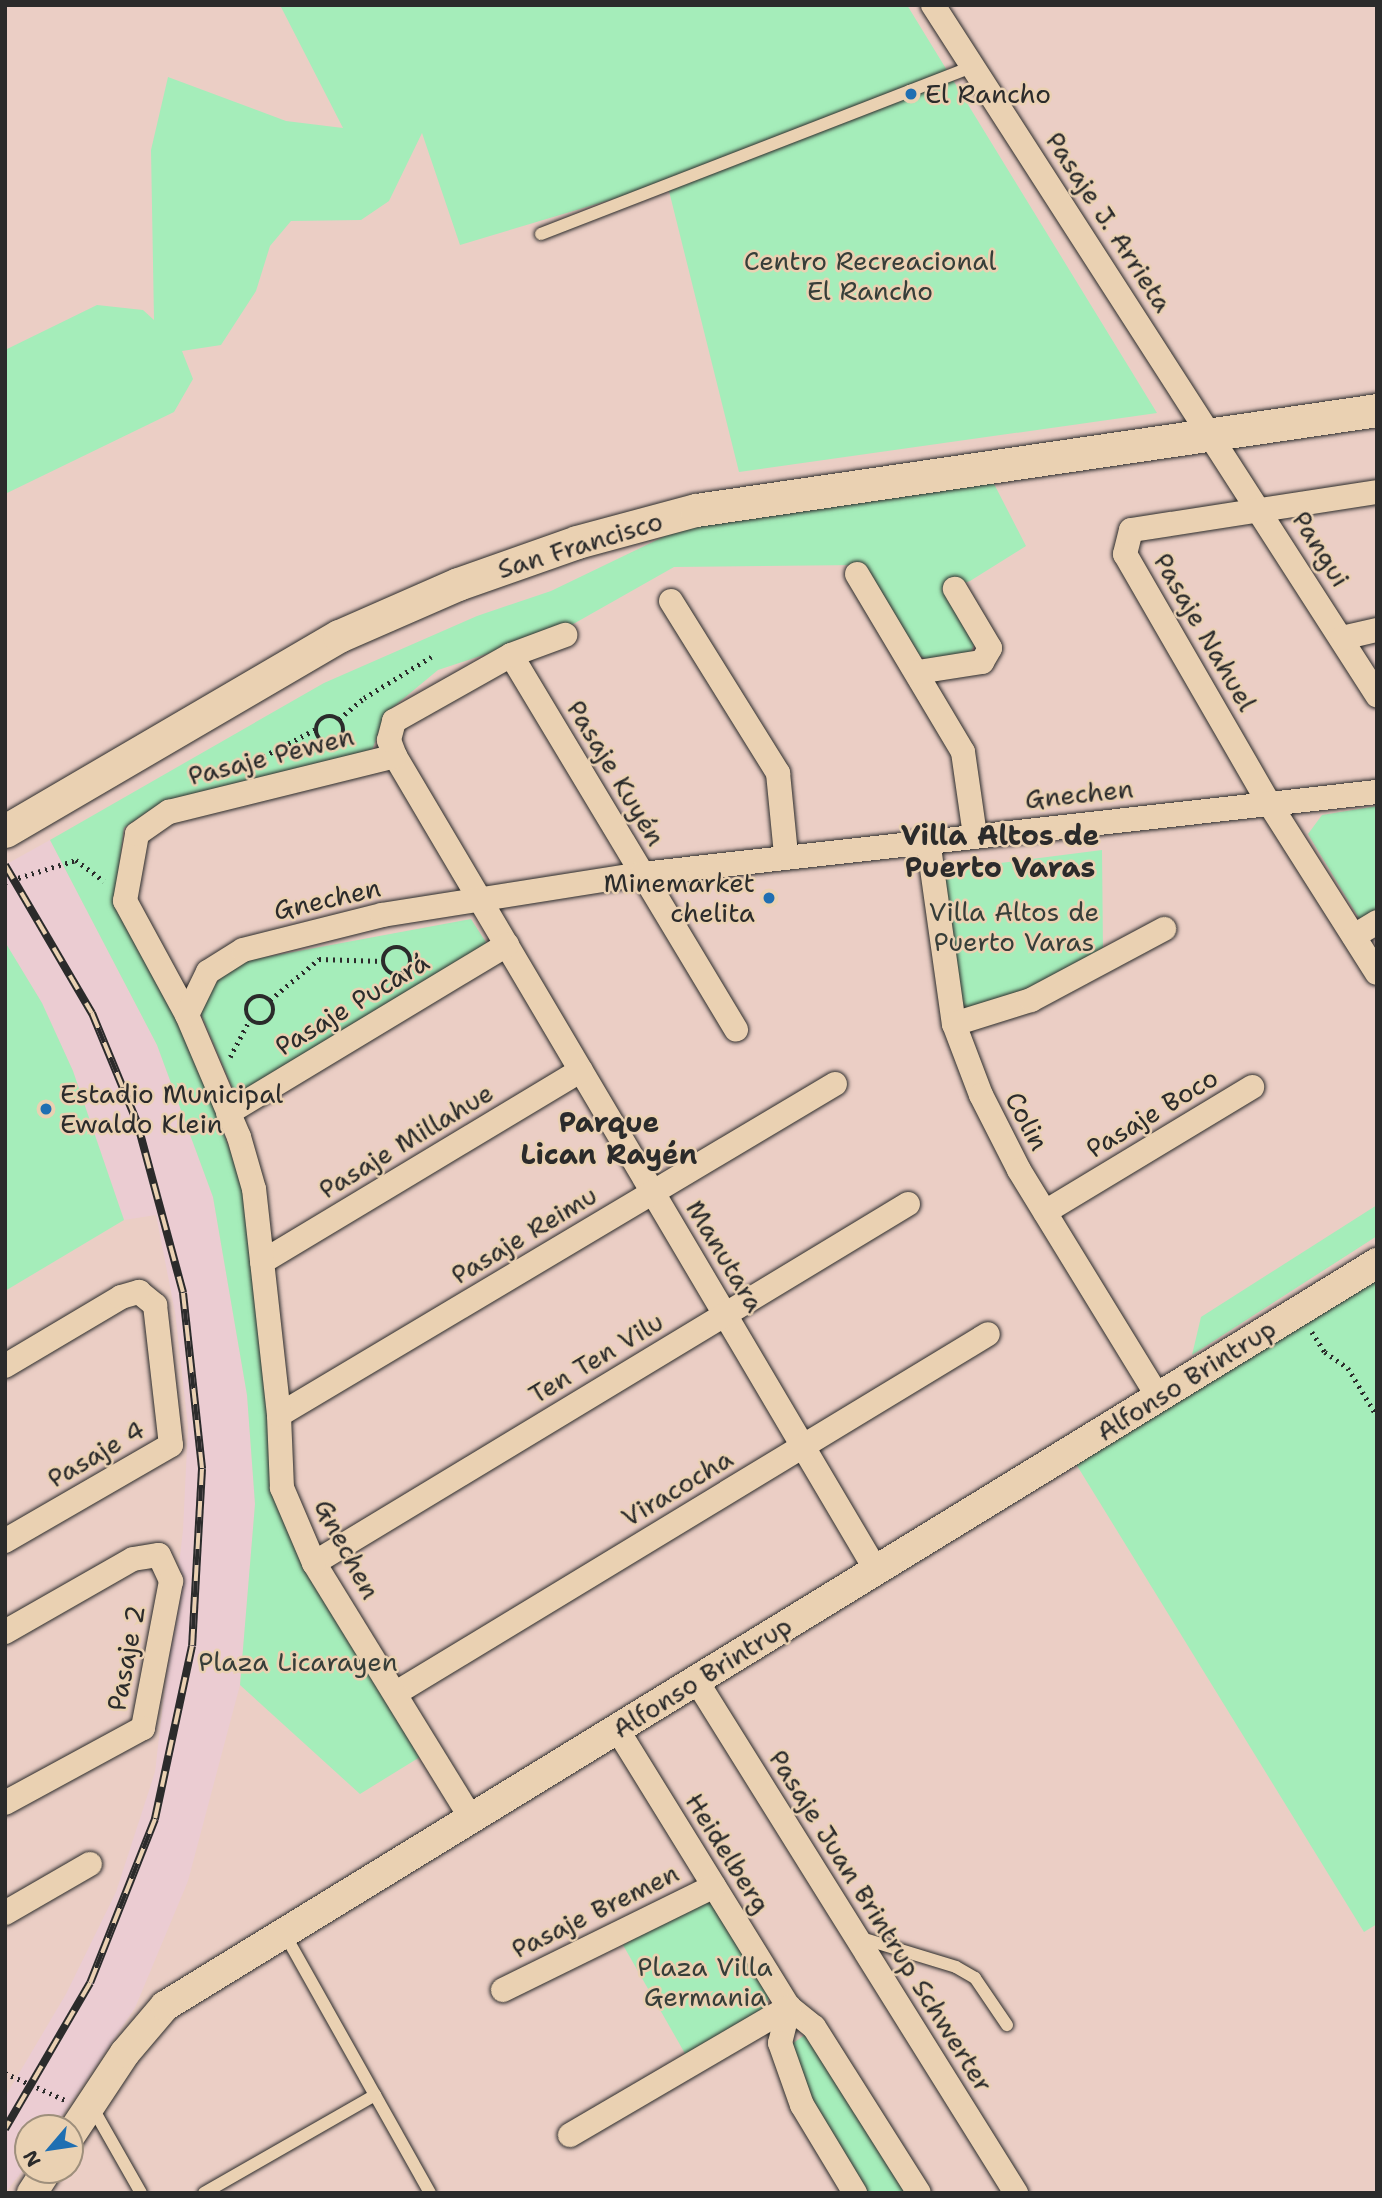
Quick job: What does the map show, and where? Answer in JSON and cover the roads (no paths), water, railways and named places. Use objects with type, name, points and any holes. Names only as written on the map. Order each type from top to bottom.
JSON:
[{"type":"main road","name":"San Francisco","points":[[5,831],[339,636],[531,557],[696,510],[1377,410]]},
{"type":"street","name":"Pasaje J. Arrieta","points":[[933,5],[1214,436]]},
{"type":"street","name":"Pangui","points":[[1214,436],[1377,695]]},
{"type":"street","points":[[1261,510],[1377,492]]},
{"type":"street","name":"Pasaje Nahuel","points":[[1261,510],[1131,530],[1125,554],[1269,803]]},
{"type":"street","points":[[857,574],[918,671],[964,752],[975,835]]},
{"type":"street","points":[[918,671],[982,662],[990,648],[955,589]]},
{"type":"street","points":[[671,601],[778,774],[786,855]]},
{"type":"street","points":[[1342,638],[1377,630]]},
{"type":"street","name":"Pasaje Pewen","points":[[187,1014],[125,901],[137,834],[154,819],[395,756],[389,740],[394,721],[511,655],[565,635]]},
{"type":"street","name":"Pasaje Kuyén","points":[[511,655],[736,1030]]},
{"type":"street","name":"Manutara","points":[[395,756],[876,1570]]},
{"type":"street","name":"Gnechen","points":[[471,1818],[314,1563],[282,1488],[279,1415],[254,1189],[228,1113],[187,1014],[208,972],[243,950],[382,915],[642,874],[786,855],[1377,792]]},
{"type":"street","points":[[1269,803],[1377,973]]},
{"type":"street","name":"Colin","points":[[928,840],[954,1024],[997,1130],[1158,1397]]},
{"type":"street","points":[[1354,936],[1377,922]]},
{"type":"street","points":[[954,1024],[1031,1000],[1164,929]]},
{"type":"street","name":"Pasaje Pucará","points":[[228,1113],[507,945]]},
{"type":"street","name":"Pasaje Millahue","points":[[262,1262],[581,1070]]},
{"type":"street","name":"Pasaje Reimu","points":[[279,1415],[835,1084]]},
{"type":"street","name":"Pasaje Boco","points":[[1045,1212],[1252,1087]]},
{"type":"street","name":"Ten Ten Vilu","points":[[314,1563],[908,1203]]},
{"type":"street","name":"Alfonso Brintrup","points":[[84,2115],[125,2053],[166,2006],[1377,1263]]},
{"type":"street","name":"Pasaje 4","points":[[5,1366],[121,1297],[139,1292],[155,1305],[171,1445],[5,1541]]},
{"type":"street","name":"Viracocha","points":[[396,1693],[988,1334]]},
{"type":"street","name":"Pasaje 2","points":[[5,1632],[133,1559],[159,1555],[171,1581],[143,1728],[5,1803]]},
{"type":"street","name":"Pasaje Juan Brintrup Schwerter","points":[[696,1680],[1016,2193]]},
{"type":"street","name":"Heidelberg","points":[[617,1729],[789,2007],[814,2027],[919,2193]]},
{"type":"street","points":[[5,1913],[90,1864]]},
{"type":"street","name":"Pasaje Bremen","points":[[503,1990],[714,1886]]},
{"type":"street","points":[[569,2135],[789,2007]]},
{"type":"street","points":[[789,2007],[780,2043],[802,2105],[855,2193]]},
{"type":"lane","points":[[541,234],[971,67]]},
{"type":"lane","points":[[284,1933],[430,2193]]},
{"type":"lane","points":[[857,1937],[956,1967],[975,1978],[1007,2025]]},
{"type":"lane","points":[[204,2193],[375,2095]]},
{"type":"lane","points":[[89,2108],[141,2193]]},
{"type":"railway","points":[[5,865],[92,1013],[137,1122],[183,1293],[202,1469],[192,1646],[155,1819],[90,1983],[5,2129]]},
{"type":"place","name":"El Rancho","points":[[911,94]]},
{"type":"place","name":"Minemarket chelita","points":[[769,898]]},
{"type":"place","name":"Estadio Municipal Ewaldo Klein","points":[[46,1109]]},
{"type":"district","name":"Villa Altos de Puerto Varas","points":[[1000,851]]},
{"type":"district","name":"Parque Lican Rayén","points":[[609,1138]]},
{"type":"park label","name":"Centro Recreacional El Rancho","points":[[870,276]]},
{"type":"park label","name":"Plaza Licarayen","points":[[298,1662]]},
{"type":"park label","name":"Plaza Villa Germania","points":[[705,1982]]}]
